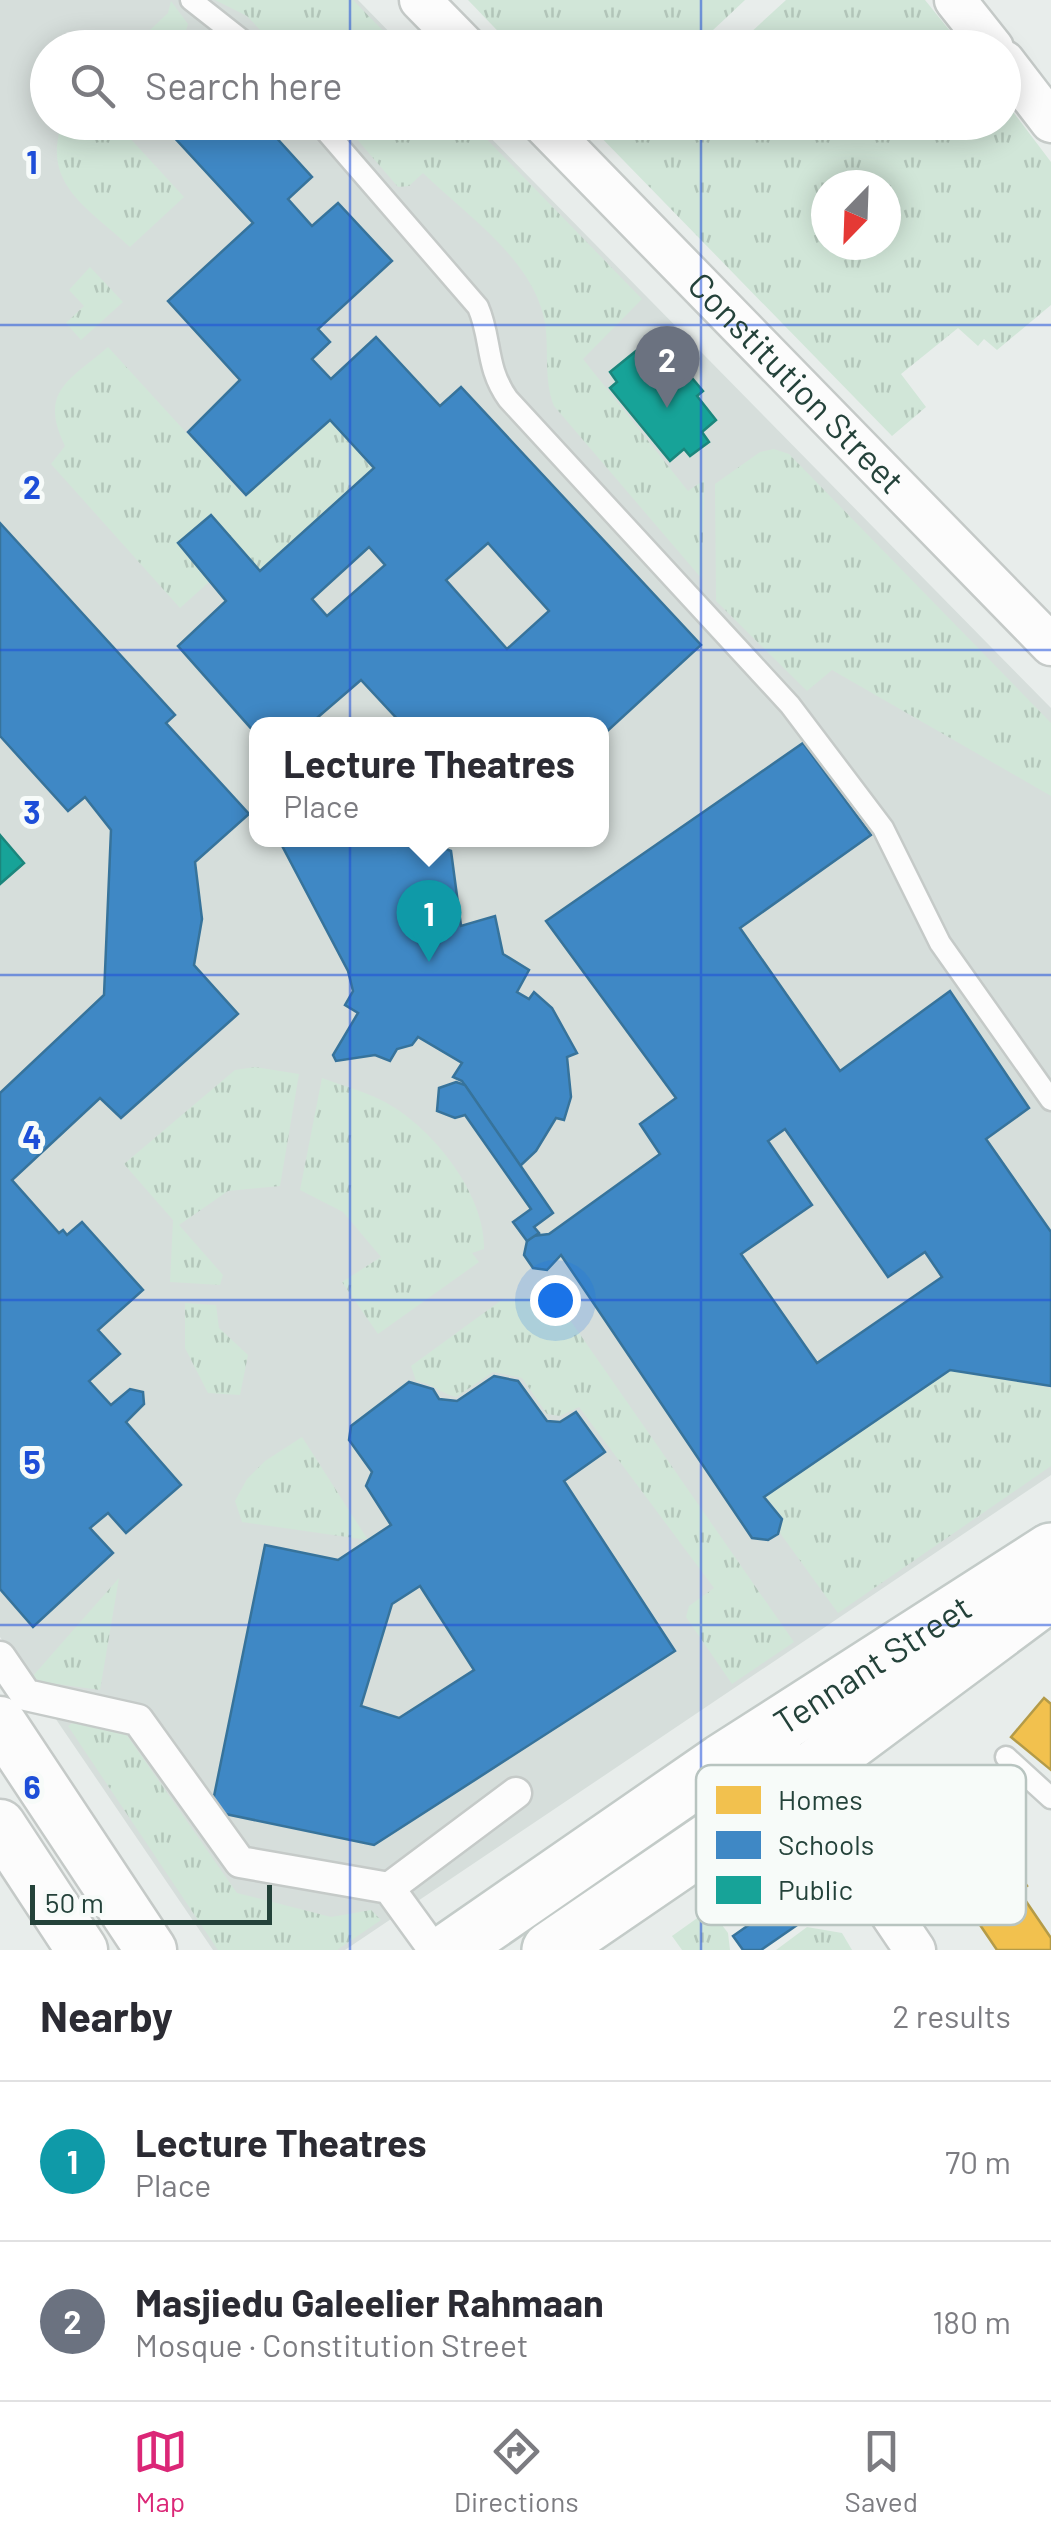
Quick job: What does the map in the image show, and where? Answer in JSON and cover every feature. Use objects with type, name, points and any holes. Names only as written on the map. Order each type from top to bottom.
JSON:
[{"type":"main road","name":"Tennant Street","points":[[719,1765],[1051,1551]]},
{"type":"main road","name":"Tennant Street","points":[[819,1765],[1051,1592]]},
{"type":"main road","name":"Tennant Street","points":[[450,1950],[696,1781]]},
{"type":"main road","name":"Tennant Street","points":[[550,1950],[696,1850]]},
{"type":"street","points":[[420,0],[449,30]]},
{"type":"street","points":[[955,0],[978,30]]},
{"type":"street","points":[[1021,83],[1051,122]]},
{"type":"street","name":"Constitution Street","points":[[559,140],[1051,644]]},
{"type":"street","points":[[0,1658],[26,1695],[138,1720],[240,1862],[389,1888],[434,1950]]},
{"type":"street","points":[[0,1722],[151,1950]]},
{"type":"street","points":[[767,1732],[790,1765]]},
{"type":"street","points":[[389,1888],[516,1794]]},
{"type":"street","points":[[0,1825],[82,1950]]},
{"type":"street","points":[[898,1925],[915,1950]]},
{"type":"lane","points":[[191,0],[229,30]]},
{"type":"lane","points":[[333,140],[478,308],[484,321],[485,352],[508,400],[769,681],[883,828],[940,943],[1051,1100]]},
{"type":"lane","points":[[1006,1757],[1015,1765]]},
{"type":"lane","points":[[1026,1775],[1051,1798]]},
{"type":"shaded area","points":[[0,0],[358,0],[387,30],[30,30],[30,140],[493,140],[1051,708],[1051,1475],[345,1950],[213,1950],[0,1637]]},
{"type":"green space","points":[[215,0],[353,0],[382,30],[260,30],[247,16]]},
{"type":"green space","points":[[468,0],[745,0],[713,30],[497,30]]},
{"type":"green space","points":[[786,0],[925,0],[949,30],[753,30]]},
{"type":"green space","points":[[171,1],[188,24],[186,30],[150,30],[168,13]]},
{"type":"green space","points":[[1021,122],[1051,162],[1051,305],[997,350],[984,339],[978,346],[958,328],[901,374],[926,407],[892,436],[604,140],[1021,140]]},
{"type":"green space","points":[[58,140],[132,140],[184,197],[130,247],[73,194],[63,179]]},
{"type":"green space","points":[[358,140],[488,140],[642,299],[583,359],[688,491],[704,480],[702,579],[554,406],[548,383],[543,314],[524,273],[475,220],[423,173],[409,186],[398,187]]},
{"type":"green space","points":[[90,267],[123,302],[81,340],[66,323],[84,306],[69,290]]},
{"type":"green space","points":[[108,347],[245,497],[330,421],[372,468],[260,570],[211,514],[177,543],[209,582],[180,608],[51,464],[65,446],[55,412],[62,388]]},
{"type":"green space","points":[[774,449],[789,454],[1051,723],[1051,796],[832,670],[807,691],[716,601],[715,484],[760,452]]},
{"type":"green space","points":[[255,1067],[299,1074],[280,1186],[228,1191],[179,1225],[223,1275],[220,1285],[170,1282],[173,1220],[124,1164],[235,1070]]},
{"type":"green space","points":[[322,1078],[381,1100],[418,1126],[452,1163],[476,1206],[482,1228],[484,1249],[472,1253],[479,1262],[378,1334],[342,1282],[381,1257],[343,1212],[300,1190]]},
{"type":"green space","points":[[554,1297],[794,1642],[732,1684],[686,1617],[689,1606],[714,1588],[579,1407],[560,1416],[547,1414],[522,1378],[493,1372],[456,1397],[416,1381],[411,1366],[503,1299]]},
{"type":"green space","points":[[185,1303],[216,1305],[219,1328],[248,1355],[240,1395],[208,1393],[185,1348]]},
{"type":"green space","points":[[950,1370],[1051,1388],[1051,1466],[838,1613],[780,1533],[783,1518],[766,1497]]},
{"type":"green space","points":[[302,1437],[368,1540],[242,1522],[235,1501],[247,1479],[265,1461]]},
{"type":"green space","points":[[119,1578],[100,1690],[35,1681],[32,1677]]},
{"type":"green space","points":[[79,1719],[124,1731],[237,1893],[331,1917],[371,1910],[381,1920],[337,1950],[218,1950],[68,1726]]},
{"type":"green space","points":[[696,1919],[696,1925],[722,1925],[728,1933],[730,1950],[682,1950],[672,1936]]},
{"type":"green space","points":[[807,1927],[842,1933],[852,1950],[776,1950]]},
{"type":"building: Homes","points":[[1044,1698],[1051,1704],[1051,1770],[1011,1737]]},
{"type":"building: Homes","points":[[1026,1901],[1051,1938],[1051,1950],[997,1950],[980,1925],[1026,1925]]},
{"type":"building: Schools","points":[[177,140],[278,140],[312,177],[288,199],[312,226],[338,203],[392,261],[318,329],[330,342],[312,359],[331,379],[376,337],[440,406],[461,387],[701,645],[609,730],[609,717],[395,717],[361,680],[318,717],[249,717],[249,726],[178,646],[226,601],[178,543],[211,515],[260,571],[374,468],[330,420],[246,495],[188,432],[240,380],[168,301],[253,223]],"holes":[[[488,543],[549,611],[507,649],[446,580]],[[369,547],[385,565],[327,616],[312,599]]]},
{"type":"building: Schools","points":[[0,523],[175,715],[166,723],[249,814],[195,862],[202,919],[194,965],[238,1014],[121,1118],[100,1098],[12,1180],[59,1233],[63,1230],[67,1235],[82,1222],[143,1290],[98,1330],[120,1354],[89,1381],[111,1405],[130,1389],[143,1392],[144,1404],[126,1422],[181,1485],[126,1533],[108,1513],[90,1528],[113,1553],[33,1627],[0,1589],[0,1093],[104,995],[111,830],[85,797],[68,811],[0,736]]},
{"type":"building: Schools","points":[[803,743],[871,835],[740,928],[840,1071],[950,991],[1029,1108],[986,1139],[1051,1232],[1051,1386],[950,1370],[764,1497],[782,1519],[778,1534],[768,1540],[752,1538],[561,1255],[547,1270],[533,1268],[524,1255],[527,1241],[533,1236],[549,1234],[660,1154],[640,1124],[676,1098],[546,921]],"holes":[[[785,1129],[888,1277],[925,1252],[942,1277],[817,1363],[741,1254],[812,1205],[768,1141]]]},
{"type":"building: Schools","points":[[283,847],[441,847],[451,851],[461,926],[495,916],[503,954],[529,970],[517,992],[529,999],[534,992],[552,1008],[577,1053],[567,1057],[571,1097],[564,1120],[556,1118],[536,1151],[520,1166],[462,1081],[453,1077],[462,1063],[418,1037],[412,1045],[397,1049],[390,1061],[375,1055],[336,1061],[333,1055],[358,1013],[345,1005],[353,991],[348,971]]},
{"type":"building: Schools","points":[[456,1082],[465,1085],[553,1213],[534,1227],[539,1233],[527,1241],[513,1222],[531,1209],[465,1115],[455,1118],[437,1111],[439,1088]]},
{"type":"building: Schools","points":[[494,1376],[518,1381],[547,1421],[560,1422],[576,1412],[605,1452],[564,1481],[675,1651],[374,1845],[211,1811],[265,1545],[338,1560],[391,1525],[366,1486],[372,1472],[349,1440],[351,1426],[409,1382],[433,1389],[439,1399],[457,1401]],"holes":[[[420,1586],[474,1670],[399,1718],[361,1706],[392,1604]]]},
{"type":"building: Schools","points":[[749,1925],[797,1925],[761,1950],[743,1950],[733,1936]]},
{"type":"building: Public","points":[[652,338],[661,348],[657,352],[679,379],[687,372],[703,391],[697,396],[716,420],[702,432],[709,442],[690,456],[684,449],[670,461],[610,388],[617,382],[610,372]]},
{"type":"building: Public","points":[[0,835],[24,863],[0,884]]},
{"type":"place","name":"Masjiedu Galeelier Rahmaan","points":[[667,408]]},
{"type":"place","name":"Lecture Theatres","points":[[429,962]]}]
